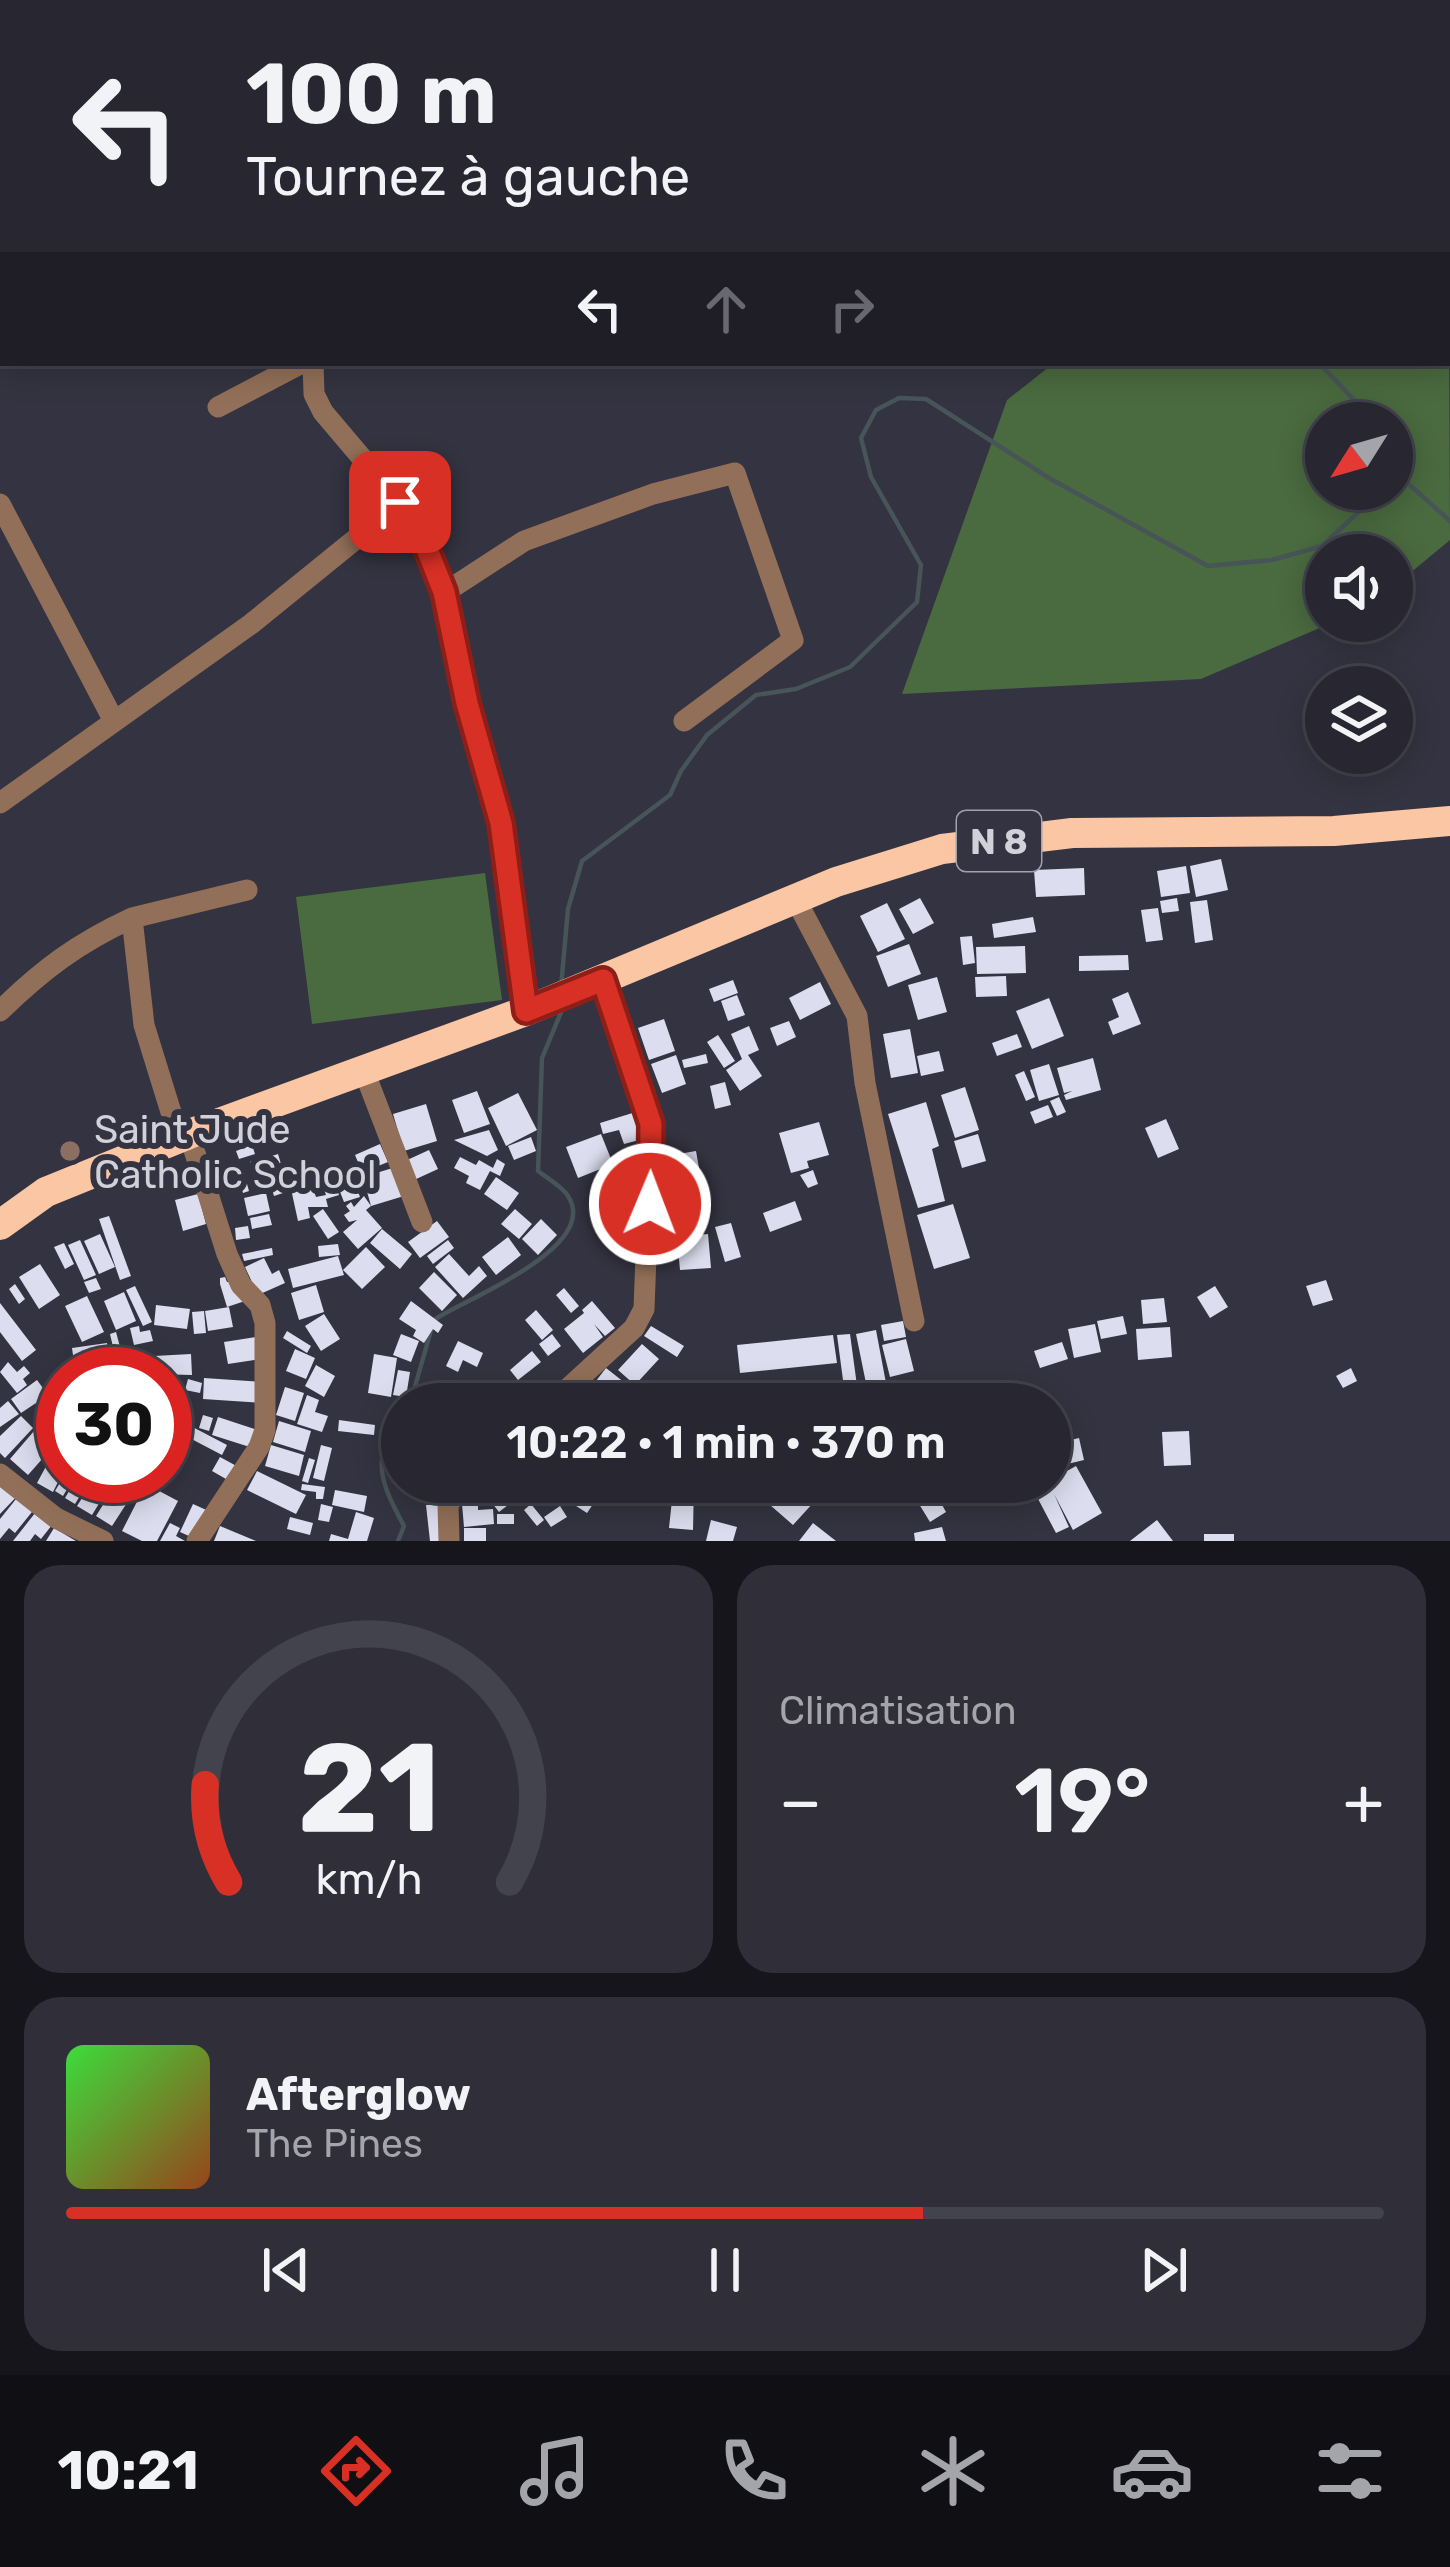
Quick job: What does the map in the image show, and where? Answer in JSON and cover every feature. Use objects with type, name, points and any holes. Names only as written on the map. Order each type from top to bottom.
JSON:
[{"type":"highway","name":"N 8","points":[[0,1225],[46,1192],[184,1136],[533,1008],[795,898],[948,847],[1058,834],[1334,831],[1450,821]]},
{"type":"street","points":[[218,407],[296,366]]},
{"type":"street","points":[[314,366],[314,394],[323,412],[400,502],[423,539],[444,592],[467,703],[501,823],[533,1008]]},
{"type":"street","points":[[444,592],[524,541],[653,494],[735,473],[793,640],[684,721]]},
{"type":"street","points":[[0,803],[250,624],[400,502]]},
{"type":"street","points":[[0,504],[113,721]]},
{"type":"street","points":[[0,1011],[46,966],[92,937],[132,918],[248,890]]},
{"type":"street","points":[[795,898],[857,1016],[865,1083],[914,1321]]},
{"type":"street","points":[[132,918],[144,1025],[227,1253],[241,1285],[260,1305],[265,1323],[265,1430],[259,1447],[197,1541]]},
{"type":"street","points":[[574,1383],[634,1328],[644,1309],[651,1124],[589,986]]},
{"type":"street","points":[[364,1071],[422,1222]]},
{"type":"street","points":[[0,1474],[56,1517],[104,1541]]},
{"type":"street","points":[[449,1503],[449,1541]]},
{"type":"green space","points":[[1050,366],[1449,366],[1450,540],[1413,571],[1413,534],[1305,534],[1305,634],[1201,679],[902,694],[1007,400]]},
{"type":"green space","points":[[485,873],[502,1000],[312,1024],[296,897]]},
{"type":"building","points":[[1221,859],[1228,890],[1196,897],[1190,866]]},
{"type":"building","points":[[1186,866],[1190,893],[1161,897],[1157,871]]},
{"type":"building","points":[[1084,868],[1085,895],[1036,897],[1034,870]]},
{"type":"building","points":[[920,898],[934,923],[913,934],[899,909]]},
{"type":"building","points":[[1177,898],[1179,911],[1162,913],[1160,901]]},
{"type":"building","points":[[1207,900],[1213,940],[1195,943],[1190,902]]},
{"type":"building","points":[[887,903],[905,939],[878,952],[860,916]]},
{"type":"building","points":[[1158,908],[1163,940],[1146,942],[1141,910]]},
{"type":"building","points":[[1033,917],[1036,932],[994,938],[992,924]]},
{"type":"building","points":[[972,936],[975,963],[963,965],[960,937]]},
{"type":"building","points":[[909,944],[921,974],[888,987],[876,956]]},
{"type":"building","points":[[1025,946],[1026,973],[977,974],[976,947]]},
{"type":"building","points":[[1128,955],[1129,970],[1079,971],[1079,956]]},
{"type":"building","points":[[1006,976],[1007,996],[976,997],[975,977]]},
{"type":"building","points":[[937,977],[947,1012],[918,1020],[908,985]]},
{"type":"building","points":[[733,980],[738,993],[714,1002],[709,989]]},
{"type":"building","points":[[820,982],[831,1004],[800,1020],[789,998]]},
{"type":"building","points":[[1128,992],[1141,1024],[1113,1035],[1108,1022],[1119,1017],[1112,999]]},
{"type":"building","points":[[737,995],[745,1015],[728,1021],[721,1001]]},
{"type":"building","points":[[1049,998],[1064,1036],[1032,1049],[1016,1011]]},
{"type":"building","points":[[664,1019],[675,1051],[649,1060],[638,1028]]},
{"type":"building","points":[[789,1021],[796,1037],[777,1046],[770,1028]]},
{"type":"building","points":[[749,1026],[759,1050],[748,1055],[762,1076],[740,1091],[726,1070],[742,1059],[731,1034]]},
{"type":"building","points":[[910,1029],[918,1073],[891,1078],[883,1034]]},
{"type":"building","points":[[1017,1034],[1022,1047],[997,1056],[992,1043]]},
{"type":"building","points":[[718,1035],[735,1061],[724,1068],[707,1042]]},
{"type":"building","points":[[939,1051],[944,1071],[921,1076],[917,1056]]},
{"type":"building","points":[[706,1054],[708,1063],[684,1068],[682,1060]]},
{"type":"building","points":[[676,1055],[686,1084],[662,1093],[651,1064]]},
{"type":"building","points":[[1093,1058],[1101,1090],[1066,1100],[1064,1095],[1072,1091],[1064,1093],[1057,1068]]},
{"type":"building","points":[[1049,1064],[1059,1095],[1039,1101],[1030,1070]]},
{"type":"building","points":[[1024,1071],[1035,1097],[1026,1101],[1015,1075]]},
{"type":"building","points":[[725,1082],[731,1105],[715,1109],[710,1086]]},
{"type":"building","points":[[965,1087],[979,1130],[955,1138],[941,1095]]},
{"type":"building","points":[[477,1091],[490,1124],[464,1133],[452,1100]]},
{"type":"building","points":[[518,1093],[537,1130],[506,1146],[488,1108]]},
{"type":"building","points":[[1059,1097],[1066,1112],[1057,1116],[1050,1101]]},
{"type":"building","points":[[926,1102],[939,1146],[932,1149],[945,1201],[918,1208],[888,1114]]},
{"type":"building","points":[[426,1104],[437,1141],[404,1151],[393,1114]]},
{"type":"building","points":[[1048,1105],[1053,1117],[1035,1124],[1030,1112]]},
{"type":"building","points":[[639,1111],[647,1138],[624,1144],[619,1130],[603,1134],[600,1123]]},
{"type":"building","points":[[1166,1119],[1179,1149],[1158,1158],[1145,1128]]},
{"type":"building","points":[[819,1122],[829,1155],[807,1161],[809,1168],[791,1173],[779,1133]]},
{"type":"building","points":[[489,1130],[498,1150],[487,1156],[454,1140]]},
{"type":"building","points":[[601,1134],[613,1164],[578,1178],[566,1147]]},
{"type":"building","points":[[978,1134],[986,1161],[962,1168],[954,1141]]},
{"type":"building","points":[[531,1137],[536,1151],[514,1160],[508,1146]]},
{"type":"building","points":[[380,1144],[388,1162],[351,1177],[349,1171],[360,1167],[355,1155]]},
{"type":"building","points":[[252,1145],[255,1154],[239,1159],[236,1151]]},
{"type":"building","points":[[429,1150],[438,1169],[414,1180],[405,1161]]},
{"type":"building","points":[[696,1151],[700,1174],[671,1179],[667,1156]]},
{"type":"building","points":[[278,1154],[289,1191],[274,1196],[263,1159]]},
{"type":"building","points":[[460,1157],[493,1168],[497,1159],[505,1164],[500,1176],[490,1171],[480,1190],[466,1183],[469,1176],[454,1168]]},
{"type":"building","points":[[255,1158],[261,1166],[256,1170],[262,1168],[270,1191],[263,1193],[250,1162]]},
{"type":"building","points":[[330,1167],[339,1195],[326,1199],[328,1207],[308,1207],[310,1218],[298,1221],[291,1189],[319,1181],[321,1190],[314,1191],[316,1197],[326,1195],[318,1171]]},
{"type":"building","points":[[396,1167],[404,1196],[371,1206],[363,1177]]},
{"type":"building","points":[[243,1170],[249,1191],[243,1193],[237,1172]]},
{"type":"building","points":[[813,1170],[818,1184],[808,1188],[800,1175]]},
{"type":"building","points":[[496,1177],[519,1193],[507,1210],[484,1194]]},
{"type":"building","points":[[353,1178],[360,1197],[344,1202],[337,1184]]},
{"type":"building","points":[[693,1191],[697,1218],[673,1221],[669,1194]]},
{"type":"building","points":[[266,1193],[270,1211],[248,1216],[244,1198]]},
{"type":"building","points":[[198,1194],[206,1224],[183,1231],[175,1200]]},
{"type":"building","points":[[364,1196],[371,1206],[366,1210],[382,1228],[358,1249],[343,1232],[357,1220],[349,1222],[344,1215],[350,1211],[346,1206],[351,1202],[354,1207]]},
{"type":"building","points":[[795,1201],[802,1220],[770,1232],[763,1213]]},
{"type":"building","points":[[953,1204],[970,1258],[934,1269],[917,1215]]},
{"type":"building","points":[[323,1209],[339,1232],[328,1239],[313,1216]]},
{"type":"building","points":[[515,1209],[532,1224],[519,1239],[501,1224]]},
{"type":"building","points":[[269,1214],[272,1225],[252,1229],[250,1218]]},
{"type":"building","points":[[109,1216],[131,1276],[120,1280],[99,1219]]},
{"type":"building","points":[[541,1219],[557,1235],[538,1255],[522,1239]]},
{"type":"building","points":[[437,1221],[449,1237],[420,1258],[408,1242]]},
{"type":"building","points":[[731,1223],[741,1257],[725,1262],[715,1227]]},
{"type":"building","points":[[248,1226],[250,1238],[236,1240],[235,1228]]},
{"type":"building","points":[[382,1229],[412,1254],[400,1269],[370,1243]]},
{"type":"building","points":[[100,1234],[115,1267],[99,1274],[84,1241]]},
{"type":"building","points":[[708,1234],[711,1268],[680,1270],[677,1237]]},
{"type":"building","points":[[508,1237],[521,1255],[496,1275],[482,1257]]},
{"type":"building","points":[[80,1240],[96,1275],[84,1280],[68,1245]]},
{"type":"building","points":[[448,1240],[454,1248],[433,1264],[427,1256]]},
{"type":"building","points":[[64,1243],[74,1264],[65,1269],[54,1247]]},
{"type":"building","points":[[338,1244],[340,1255],[319,1257],[318,1246]]},
{"type":"building","points":[[366,1247],[385,1267],[362,1289],[343,1270]]},
{"type":"building","points":[[272,1248],[273,1255],[244,1261],[242,1254]]},
{"type":"building","points":[[449,1254],[469,1276],[479,1266],[487,1276],[463,1298],[435,1267]]},
{"type":"building","points":[[338,1256],[344,1275],[293,1288],[288,1269]]},
{"type":"building","points":[[264,1258],[272,1274],[279,1270],[285,1283],[258,1295],[245,1267]]},
{"type":"building","points":[[40,1264],[60,1295],[39,1309],[19,1277]]},
{"type":"building","points":[[434,1272],[457,1295],[442,1311],[419,1288]]},
{"type":"building","points":[[225,1277],[227,1282],[238,1279],[245,1301],[227,1307],[220,1284]]},
{"type":"building","points":[[96,1278],[101,1289],[89,1293],[84,1282]]},
{"type":"building","points":[[1326,1280],[1333,1300],[1313,1306],[1306,1286]]},
{"type":"building","points":[[15,1284],[25,1299],[19,1304],[9,1289]]},
{"type":"building","points":[[316,1285],[324,1312],[299,1320],[291,1293]]},
{"type":"building","points":[[135,1286],[152,1322],[143,1326],[126,1290]]},
{"type":"building","points":[[1215,1286],[1228,1307],[1210,1318],[1197,1297]]},
{"type":"building","points":[[564,1288],[579,1306],[571,1313],[556,1295]]},
{"type":"building","points":[[124,1292],[136,1321],[116,1330],[104,1301]]},
{"type":"building","points":[[87,1296],[104,1332],[82,1342],[65,1306]]},
{"type":"building","points":[[1164,1298],[1167,1322],[1143,1324],[1141,1300]]},
{"type":"building","points":[[411,1301],[443,1325],[438,1333],[433,1329],[424,1343],[413,1336],[416,1330],[399,1319]]},
{"type":"building","points":[[592,1301],[615,1328],[605,1336],[594,1324],[603,1337],[583,1353],[564,1329]]},
{"type":"building","points":[[0,1303],[36,1350],[22,1361],[0,1332]]},
{"type":"building","points":[[156,1305],[190,1309],[187,1329],[154,1325]]},
{"type":"building","points":[[229,1307],[233,1327],[208,1331],[205,1311]]},
{"type":"building","points":[[536,1310],[553,1330],[542,1340],[525,1320]]},
{"type":"building","points":[[204,1311],[206,1333],[194,1334],[192,1312]]},
{"type":"building","points":[[324,1314],[340,1339],[321,1351],[305,1326]]},
{"type":"building","points":[[1123,1316],[1127,1334],[1101,1339],[1097,1321]]},
{"type":"building","points":[[903,1321],[906,1337],[884,1341],[881,1325]]},
{"type":"building","points":[[1095,1324],[1101,1352],[1074,1358],[1068,1329]]},
{"type":"building","points":[[139,1326],[140,1332],[150,1330],[153,1341],[134,1345],[130,1328]]},
{"type":"building","points":[[651,1326],[684,1346],[677,1357],[644,1336]]},
{"type":"building","points":[[1170,1327],[1172,1357],[1138,1360],[1136,1329]]},
{"type":"building","points":[[876,1330],[886,1383],[866,1383],[856,1334]]},
{"type":"building","points":[[287,1331],[311,1346],[307,1353],[283,1338]]},
{"type":"building","points":[[116,1332],[120,1347],[113,1347],[110,1334]]},
{"type":"building","points":[[401,1334],[419,1341],[411,1362],[393,1355]]},
{"type":"building","points":[[552,1334],[561,1346],[548,1356],[539,1344]]},
{"type":"building","points":[[850,1334],[857,1383],[843,1383],[837,1335]]},
{"type":"building","points":[[833,1335],[837,1363],[740,1373],[737,1345]]},
{"type":"building","points":[[256,1337],[260,1359],[228,1364],[224,1342]]},
{"type":"building","points":[[906,1339],[914,1371],[890,1377],[882,1345]]},
{"type":"building","points":[[458,1341],[483,1353],[477,1367],[463,1360],[458,1372],[446,1366]]},
{"type":"building","points":[[1062,1342],[1068,1359],[1040,1368],[1034,1351]]},
{"type":"building","points":[[642,1344],[659,1359],[637,1383],[618,1370]]},
{"type":"building","points":[[295,1349],[315,1358],[306,1379],[286,1371]]},
{"type":"building","points":[[532,1351],[541,1362],[518,1380],[510,1370]]},
{"type":"building","points":[[374,1354],[397,1358],[393,1383],[381,1383],[381,1395],[368,1393]]},
{"type":"building","points":[[8,1362],[17,1372],[24,1366],[30,1373],[23,1379],[27,1385],[17,1393],[0,1372]]},
{"type":"building","points":[[316,1365],[335,1376],[324,1397],[305,1386]]},
{"type":"building","points":[[606,1368],[625,1383],[599,1383]]},
{"type":"building","points":[[1351,1368],[1357,1381],[1343,1388],[1336,1376]]},
{"type":"building","points":[[398,1370],[410,1372],[408,1383],[395,1383]]},
{"type":"building","points":[[204,1378],[265,1382],[264,1403],[203,1399]]},
{"type":"building","points":[[192,1380],[202,1383],[200,1393],[192,1391]]},
{"type":"building","points":[[36,1381],[36,1403],[21,1413],[11,1399]]},
{"type":"building","points":[[285,1387],[304,1393],[295,1421],[276,1415]]},
{"type":"building","points":[[307,1395],[319,1400],[315,1412],[328,1416],[322,1432],[297,1424]]},
{"type":"building","points":[[8,1401],[19,1414],[0,1427],[0,1408]]},
{"type":"building","points":[[203,1415],[213,1418],[209,1431],[199,1428]]},
{"type":"building","points":[[21,1416],[33,1428],[5,1458],[0,1453],[0,1436]]},
{"type":"building","points":[[218,1417],[264,1432],[259,1450],[212,1435]]},
{"type":"building","points":[[339,1420],[375,1425],[374,1435],[338,1431]]},
{"type":"building","points":[[279,1421],[311,1431],[305,1452],[273,1442]]},
{"type":"building","points":[[192,1427],[227,1445],[222,1455],[192,1439]]},
{"type":"building","points":[[36,1429],[36,1466],[28,1475],[10,1459]]},
{"type":"building","points":[[1189,1431],[1191,1465],[1164,1466],[1162,1432]]},
{"type":"building","points":[[1079,1438],[1084,1460],[1071,1463],[1071,1440]]},
{"type":"building","points":[[271,1445],[304,1455],[299,1476],[265,1466]]},
{"type":"building","points":[[321,1445],[332,1448],[324,1481],[313,1478]]},
{"type":"building","points":[[220,1457],[242,1469],[233,1483],[212,1471]]},
{"type":"building","points":[[309,1458],[315,1460],[308,1483],[302,1481]]},
{"type":"building","points":[[1076,1466],[1102,1513],[1073,1530],[1059,1503],[1071,1503],[1071,1469]]},
{"type":"building","points":[[257,1471],[306,1495],[296,1514],[247,1490]]},
{"type":"building","points":[[0,1484],[21,1492],[0,1514]]},
{"type":"building","points":[[302,1484],[325,1487],[323,1499],[316,1499],[316,1492],[301,1490]]},
{"type":"building","points":[[335,1490],[367,1496],[364,1512],[332,1505]]},
{"type":"building","points":[[20,1494],[36,1507],[15,1533],[9,1528],[0,1539],[0,1519]]},
{"type":"building","points":[[43,1503],[59,1516],[41,1539],[35,1534],[30,1541],[13,1541]]},
{"type":"building","points":[[79,1503],[99,1503],[92,1515]]},
{"type":"building","points":[[104,1503],[127,1503],[112,1526],[96,1516]]},
{"type":"building","points":[[136,1503],[177,1503],[157,1541],[142,1541],[122,1531]]},
{"type":"building","points":[[574,1503],[594,1503],[587,1513]]},
{"type":"building","points":[[672,1503],[694,1503],[693,1530],[669,1528]]},
{"type":"building","points":[[768,1503],[813,1503],[793,1525]]},
{"type":"building","points":[[941,1503],[946,1512],[930,1522],[919,1504]]},
{"type":"building","points":[[1040,1503],[1058,1503],[1069,1527],[1056,1533]]},
{"type":"building","points":[[193,1504],[213,1513],[200,1541],[180,1532]]},
{"type":"building","points":[[321,1504],[333,1507],[329,1522],[318,1520]]},
{"type":"building","points":[[447,1504],[451,1541],[430,1541],[426,1505]]},
{"type":"building","points":[[462,1504],[493,1509],[494,1524],[464,1527]]},
{"type":"building","points":[[531,1504],[544,1520],[537,1526],[524,1510]]},
{"type":"building","points":[[560,1506],[567,1517],[551,1527],[544,1517]]},
{"type":"building","points":[[356,1512],[374,1518],[367,1541],[329,1541],[331,1534],[348,1539]]},
{"type":"building","points":[[497,1514],[514,1514],[514,1524],[497,1524]]},
{"type":"building","points":[[290,1517],[313,1523],[310,1535],[287,1529]]},
{"type":"building","points":[[711,1520],[737,1527],[733,1541],[706,1541]]},
{"type":"building","points":[[1157,1520],[1173,1541],[1130,1541]]},
{"type":"building","points":[[170,1523],[180,1528],[176,1536],[185,1541],[160,1541]]},
{"type":"building","points":[[813,1523],[836,1541],[799,1541]]},
{"type":"building","points":[[220,1526],[256,1541],[214,1541]]},
{"type":"building","points":[[942,1527],[946,1541],[915,1541],[914,1533]]},
{"type":"building","points":[[54,1528],[76,1541],[46,1541]]},
{"type":"building","points":[[464,1528],[486,1528],[486,1541],[464,1541]]},
{"type":"building","points":[[1204,1534],[1234,1534],[1234,1541],[1204,1541]]},
{"type":"waterway","points":[[1322,366],[1356,402]]},
{"type":"waterway","points":[[561,987],[568,909],[582,861],[670,795],[707,735],[756,695],[796,689],[850,667],[917,602],[921,565],[871,477],[861,438],[876,410],[899,398],[926,399],[1049,478],[1208,566],[1272,560],[1322,546],[1361,510]]},
{"type":"waterway","points":[[1413,488],[1450,521]]},
{"type":"waterway","points":[[416,1383],[434,1320],[526,1269],[566,1234],[573,1215],[568,1196],[538,1171],[542,1058],[562,1010]]},
{"type":"waterway","points":[[392,1503],[404,1526],[398,1541]]},
{"type":"place","name":"Saint Jude Catholic School","points":[[70,1151]]},
{"type":"route","points":[[400,502],[423,539],[444,592],[467,703],[501,823],[526,1011],[603,980],[651,1124],[650,1204]]}]
